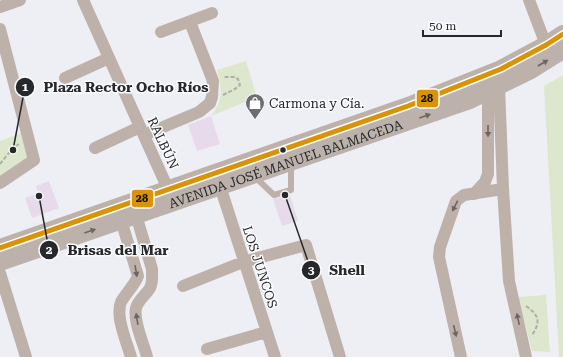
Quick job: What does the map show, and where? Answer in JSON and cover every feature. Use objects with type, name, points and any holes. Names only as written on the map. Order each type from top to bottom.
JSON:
[{"type":"main road","name":"AVENIDA JOSÉ MANUEL BALMACEDA","points":[[0,262],[470,100],[529,71],[555,48],[563,34]]},
{"type":"main road","name":"AVENIDA JOSÉ MANUEL BALMACEDA","points":[[0,248],[408,106],[555,48]]},
{"type":"street","points":[[0,7],[20,0]]},
{"type":"street","name":"RALBÚN","points":[[82,0],[168,189]]},
{"type":"street","points":[[529,0],[555,48]]},
{"type":"street","points":[[161,32],[212,13]]},
{"type":"street","points":[[95,148],[199,112],[210,101],[213,88],[211,77],[190,22]]},
{"type":"street","points":[[0,29],[34,160],[0,183]]},
{"type":"street","points":[[65,78],[109,58]]},
{"type":"street","points":[[494,89],[509,281],[526,357]]},
{"type":"street","points":[[474,194],[485,182],[488,174],[494,89]]},
{"type":"street","name":"LOS JUNCOS","points":[[220,186],[243,262],[275,357]]},
{"type":"street","points":[[461,357],[438,257],[440,247],[456,201],[464,195],[502,190]]},
{"type":"street","points":[[128,218],[138,276],[136,282],[121,302],[119,310],[120,320],[131,357]]},
{"type":"street","points":[[128,218],[152,269],[150,287],[138,302],[136,309],[137,321],[148,357]]},
{"type":"street","points":[[183,286],[243,262],[306,245],[340,357]]},
{"type":"street","points":[[0,273],[26,357]]},
{"type":"street","points":[[206,349],[266,332]]},
{"type":"lane","points":[[252,174],[274,195],[291,190],[292,161]]},
{"type":"path","points":[[210,101],[228,93],[240,85],[238,79],[234,77],[211,77]]},
{"type":"path","points":[[0,164],[12,149],[28,134]]},
{"type":"green space","points":[[246,61],[257,97],[211,116],[218,104],[221,94],[217,70]]},
{"type":"green space","points":[[563,75],[563,357],[559,357],[544,86]]},
{"type":"green space","points":[[21,133],[30,160],[0,179],[0,141]]},
{"type":"green space","points":[[546,295],[550,352],[532,351],[518,297]]},
{"type":"building","points":[[211,116],[220,144],[197,151],[188,125]]},
{"type":"building","points":[[49,181],[59,208],[32,218],[25,198],[38,193],[36,186]]},
{"type":"building","points":[[290,195],[298,221],[282,226],[273,199]]},
{"type":"transit line","name":"28","points":[[0,248],[408,106],[501,69],[546,45],[563,34]]},
{"type":"place","name":"Carmona y Cía.","points":[[255,120]]},
{"type":"place","name":"Plaza Rector Ocho Ríos","points":[[13,150]]},
{"type":"place","name":"Shell","points":[[285,195]]},
{"type":"place","name":"Brisas del Mar","points":[[39,196]]}]
